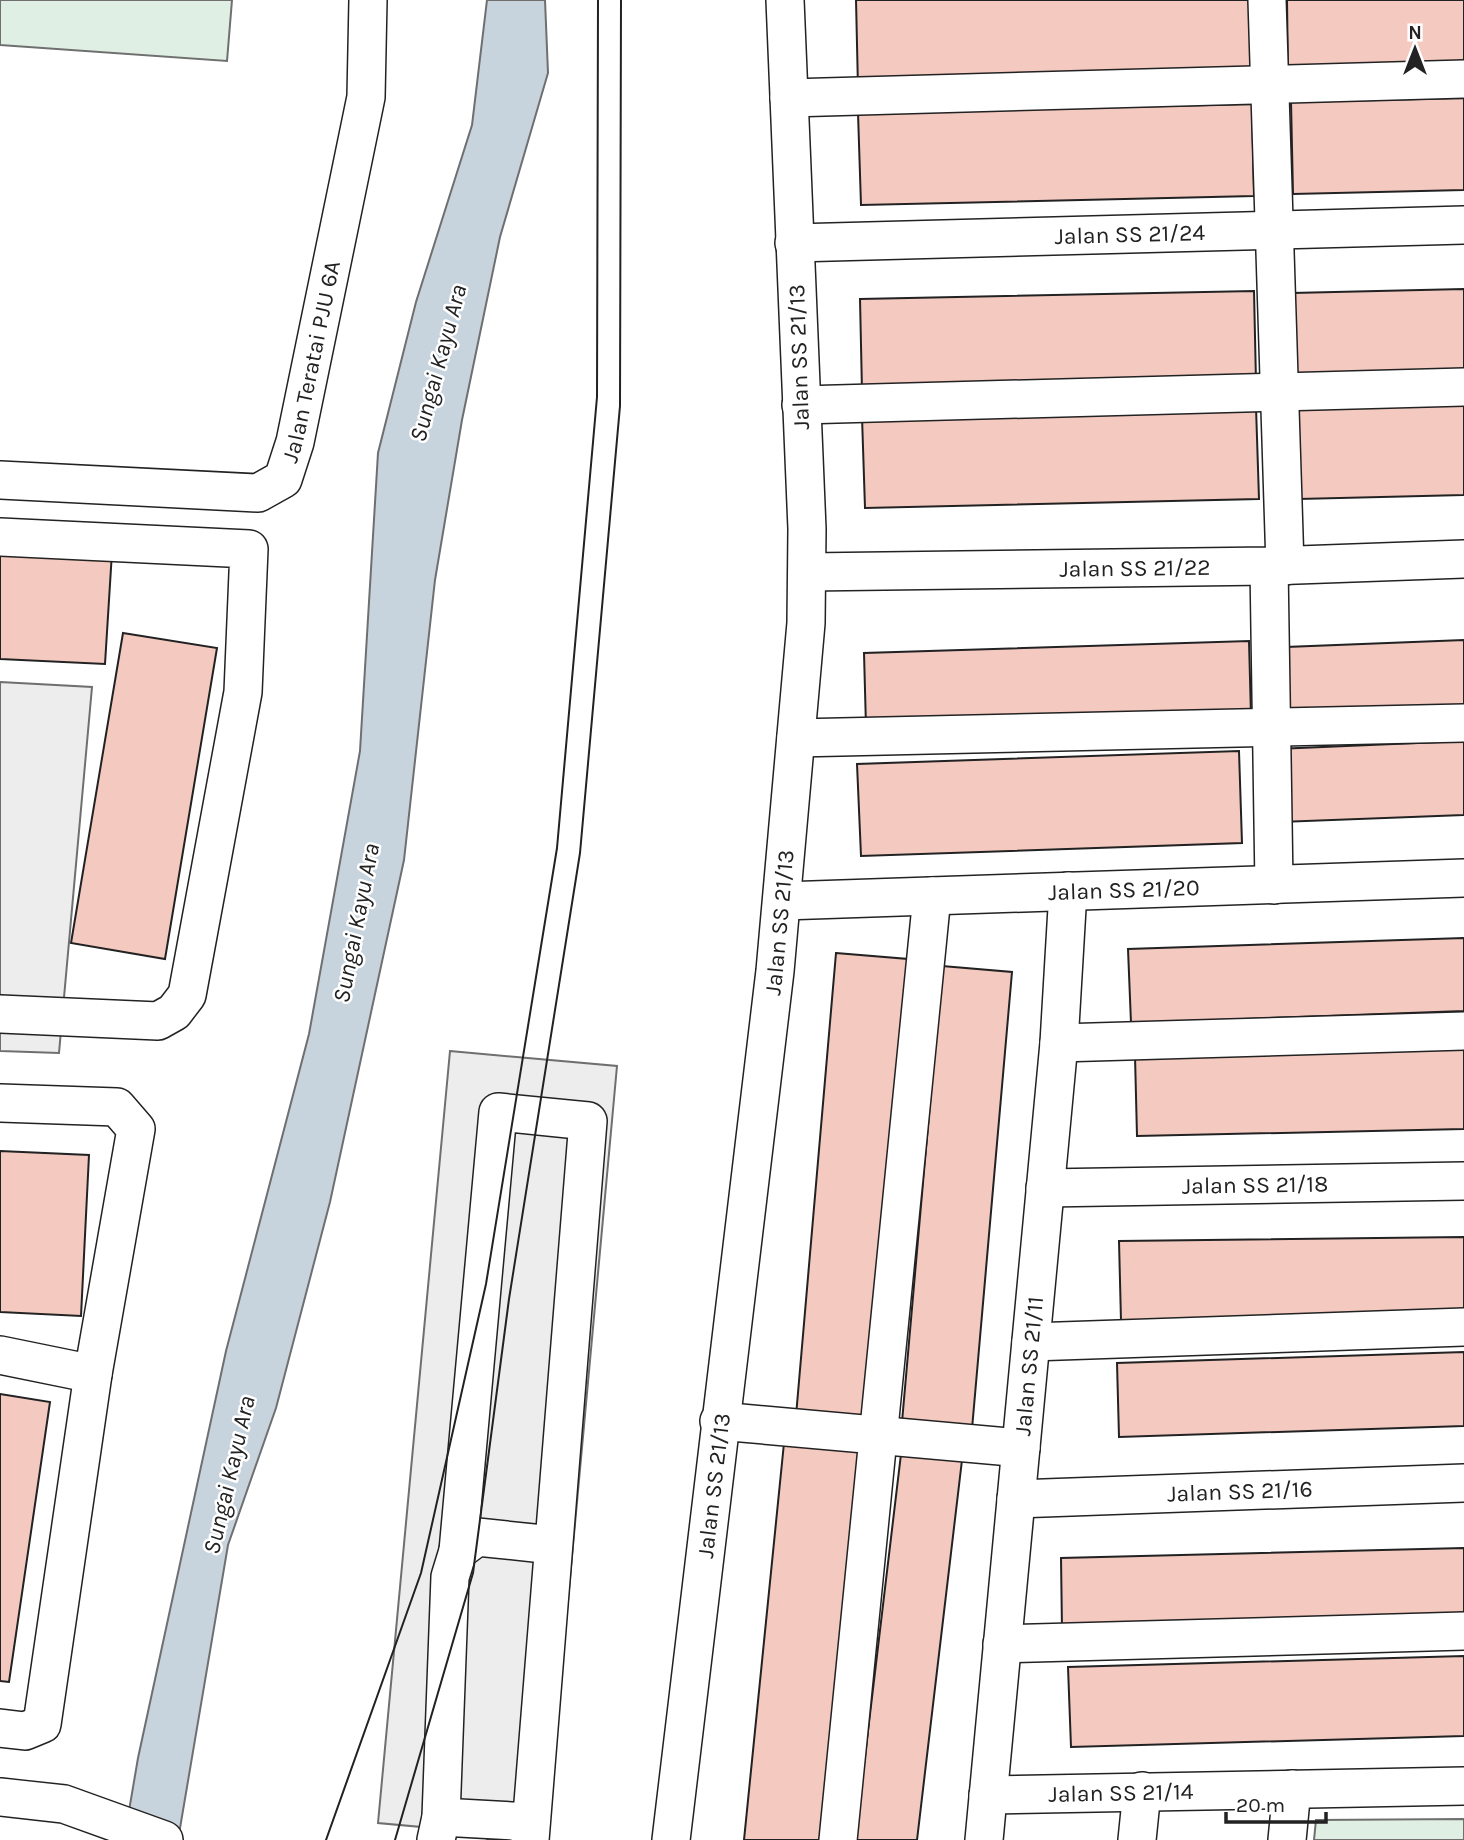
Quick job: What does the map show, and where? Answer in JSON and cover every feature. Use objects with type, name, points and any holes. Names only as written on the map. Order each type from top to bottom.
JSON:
[{"type":"street","name":"Jalan Teratai PJU 6A","points":[[0,480],[192,492],[258,493],[283,479],[295,442],[366,96],[368,0]]},
{"type":"street","name":"Jalan SS 21/13","points":[[670,1840],[783,901],[808,572],[785,0]]},
{"type":"street","points":[[1267,0],[1280,393],[1273,727],[1274,885]]},
{"type":"street","points":[[789,98],[1464,79]]},
{"type":"street","name":"Jalan SS 21/24","points":[[794,243],[1464,225]]},
{"type":"street","points":[[801,405],[1464,387]]},
{"type":"street","points":[[192,492],[192,547]]},
{"type":"street","points":[[0,537],[249,549],[243,692],[187,995],[174,1012],[158,1021],[0,1014]]},
{"type":"street","name":"Jalan SS 21/22","points":[[808,572],[1277,566],[1464,559]]},
{"type":"street","points":[[796,738],[1464,723]]},
{"type":"street","name":"Jalan SS 21/20","points":[[783,901],[1464,878]]},
{"type":"street","name":"Jalan SS 21/11","points":[[984,1840],[1059,1044],[1069,891]]},
{"type":"street","points":[[838,1840],[932,896]]},
{"type":"street","points":[[1059,1044],[1464,1031]]},
{"type":"street","points":[[0,1103],[117,1107],[136,1129],[93,1374],[42,1724],[25,1731],[0,1728]]},
{"type":"street","points":[[498,1112],[587,1121],[530,1831],[438,1829],[450,1577],[458,1551],[498,1112]]},
{"type":"street","name":"Jalan SS 21/18","points":[[1045,1188],[1464,1181]]},
{"type":"street","points":[[1031,1342],[1464,1327]]},
{"type":"street","points":[[0,1354],[93,1374]]},
{"type":"street","points":[[719,1421],[1021,1448]]},
{"type":"street","name":"Jalan SS 21/16","points":[[1016,1499],[1464,1483]]},
{"type":"street","points":[[458,1551],[477,1537],[553,1545]]},
{"type":"street","points":[[1002,1644],[1464,1631]]},
{"type":"street","name":"Jalan SS 21/14","points":[[988,1795],[1464,1786]]},
{"type":"street","points":[[1287,1840],[1292,1789]]},
{"type":"street","points":[[1137,1840],[1142,1791]]},
{"type":"street","points":[[0,1797],[64,1804],[164,1840]]},
{"type":"green space","points":[[0,0],[232,0],[227,61],[0,45]]},
{"type":"green space","points":[[1464,1819],[1464,1840],[1314,1840],[1316,1820]]},
{"type":"shaded area","points":[[0,682],[92,687],[59,1053],[0,1051]]},
{"type":"shaded area","points":[[450,1051],[617,1066],[546,1840],[487,1840],[487,1833],[378,1823]]},
{"type":"water","name":"Sungai Kayu Ara","points":[[487,0],[545,0],[548,73],[500,237],[462,420],[435,580],[404,860],[330,1202],[276,1408],[228,1545],[178,1840],[124,1840],[138,1758],[226,1351],[309,1034],[360,751],[378,453],[416,302],[472,125]]},
{"type":"building","points":[[856,0],[1251,0],[1252,78],[858,88]]},
{"type":"building","points":[[1287,0],[1464,0],[1464,75],[1288,79]]},
{"type":"building","points":[[1464,98],[1464,190],[1293,194],[1291,102]]},
{"type":"building","points":[[1252,104],[1254,196],[861,205],[858,113]]},
{"type":"building","points":[[1464,289],[1464,380],[1294,384],[1292,293]]},
{"type":"building","points":[[1254,291],[1256,382],[862,391],[860,299]]},
{"type":"building","points":[[1464,404],[1464,495],[1299,499],[1297,407]]},
{"type":"building","points":[[1256,407],[1259,499],[865,508],[862,417]]},
{"type":"building","points":[[0,546],[112,552],[105,664],[0,659]]},
{"type":"building","points":[[123,633],[217,648],[165,959],[71,943]]},
{"type":"building","points":[[1464,640],[1464,711],[1288,718],[1286,647]]},
{"type":"building","points":[[1249,641],[1251,716],[866,727],[864,653]]},
{"type":"building","points":[[1464,741],[1464,815],[1280,822],[1276,749]]},
{"type":"building","points":[[1239,751],[1242,843],[861,856],[857,764]]},
{"type":"building","points":[[1464,938],[1464,1011],[1131,1023],[1128,949]]},
{"type":"building","points":[[836,953],[908,959],[868,1422],[796,1416]]},
{"type":"building","points":[[942,966],[1012,972],[972,1429],[902,1422]]},
{"type":"building","points":[[1464,1049],[1464,1129],[1137,1136],[1135,1056]]},
{"type":"building","points":[[0,1151],[89,1155],[81,1316],[0,1312]]},
{"type":"building","points":[[1464,1237],[1464,1317],[1121,1321],[1119,1241]]},
{"type":"building","points":[[1464,1352],[1464,1426],[1119,1437],[1117,1363]]},
{"type":"building","points":[[0,1394],[50,1402],[9,1682],[0,1681]]},
{"type":"building","points":[[784,1443],[859,1450],[820,1840],[744,1840]]},
{"type":"building","points":[[901,1454],[962,1460],[917,1840],[855,1840]]},
{"type":"building","points":[[1464,1548],[1464,1619],[1062,1629],[1061,1558]]},
{"type":"building","points":[[1464,1656],[1464,1736],[1071,1747],[1068,1667]]},
{"type":"tram line","points":[[326,1840],[421,1573],[486,1284],[557,848],[597,397],[598,0]]},
{"type":"tram line","points":[[395,1840],[473,1573],[509,1299],[580,853],[620,406],[621,0]]}]
